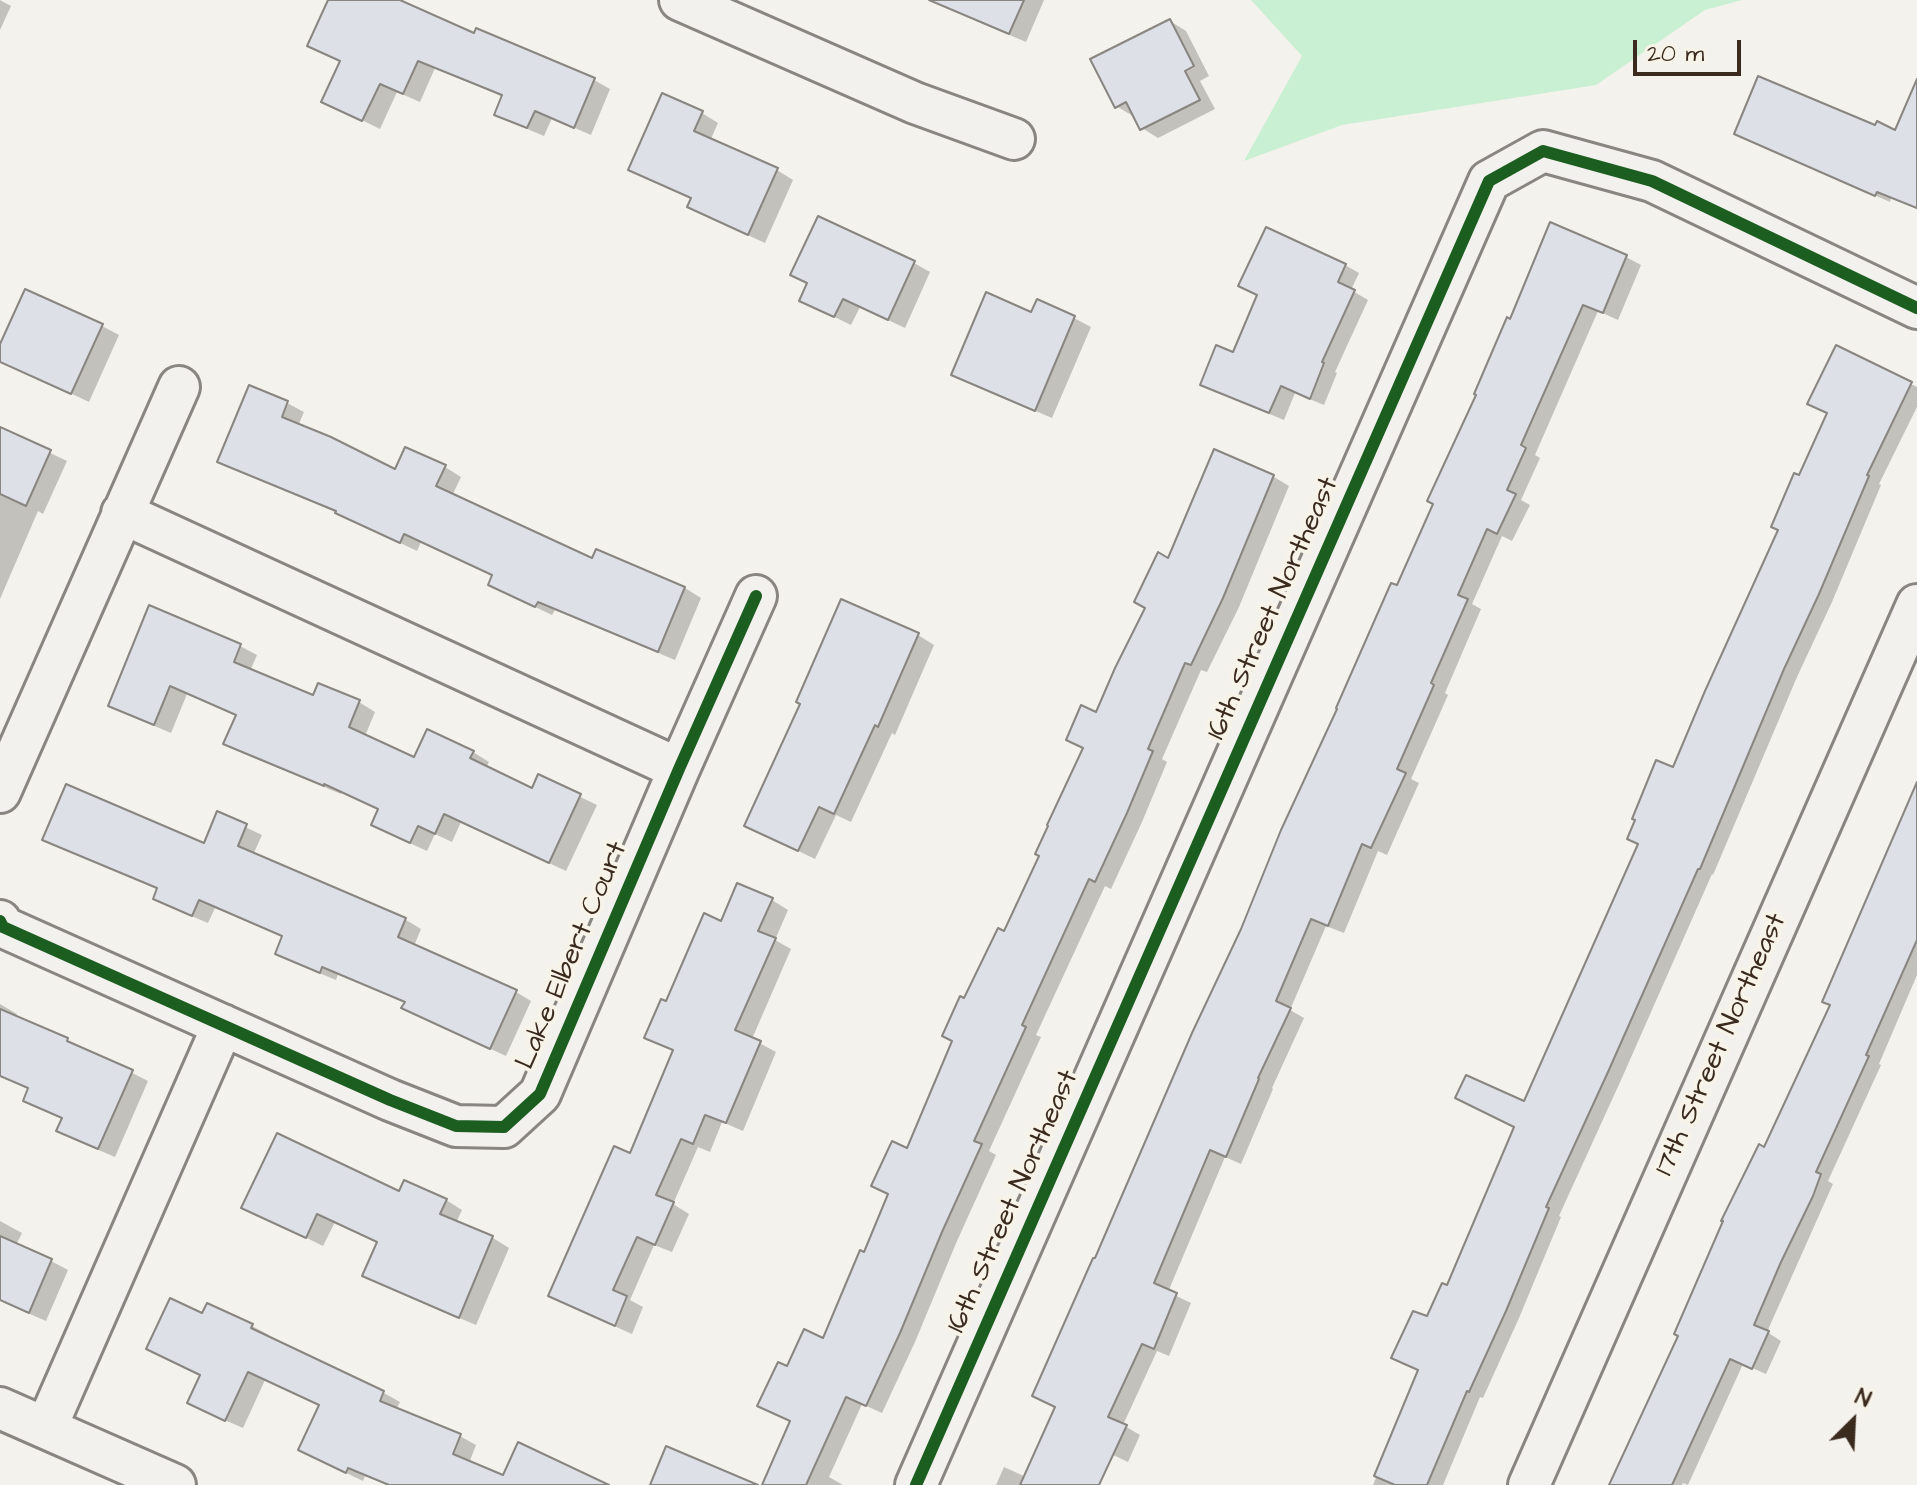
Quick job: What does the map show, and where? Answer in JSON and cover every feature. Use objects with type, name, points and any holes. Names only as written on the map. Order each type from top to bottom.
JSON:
[{"type":"street","points":[[680,0],[915,103],[1014,139]]},
{"type":"street","name":"16th Street Northeast","points":[[916,1485],[1489,181],[1543,151],[1652,181],[1917,308]]},
{"type":"street","points":[[0,792],[179,387]]},
{"type":"street","points":[[122,513],[679,769]]},
{"type":"street","name":"Lake Elbert Court","points":[[0,921],[3,927],[390,1100],[456,1126],[504,1127],[540,1094],[756,596]]},
{"type":"street","name":"17th Street Northeast","points":[[1529,1485],[1917,605]]},
{"type":"street","points":[[46,1428],[223,1025]]},
{"type":"street","points":[[0,1408],[175,1485]]},
{"type":"green space","points":[[1251,0],[1742,0],[1705,10],[1596,85],[1342,125],[1244,161],[1302,56]]},
{"type":"building","points":[[328,0],[400,0],[474,33],[476,28],[595,78],[574,128],[535,111],[527,128],[494,115],[502,95],[418,61],[403,94],[380,84],[362,121],[321,102],[340,61],[307,46]]},
{"type":"building","points":[[929,0],[1024,0],[1009,34]]},
{"type":"building","points":[[1170,19],[1194,66],[1185,71],[1200,100],[1140,130],[1126,102],[1115,108],[1090,59]]},
{"type":"building","points":[[1758,76],[1875,125],[1877,121],[1895,130],[1917,79],[1917,208],[1877,192],[1875,196],[1734,134]]},
{"type":"building","points":[[662,93],[703,111],[694,131],[778,168],[748,235],[687,207],[691,198],[628,170]]},
{"type":"building","points":[[818,216],[915,261],[888,320],[843,299],[834,317],[799,301],[807,283],[790,275]]},
{"type":"building","points":[[1550,222],[1627,255],[1603,313],[1583,305],[1521,445],[1526,448],[1507,490],[1516,494],[1497,534],[1487,529],[1458,595],[1468,599],[1397,769],[1406,773],[1371,848],[1362,844],[1328,926],[1311,919],[1276,1001],[1291,1008],[1226,1157],[1210,1150],[1154,1283],[1177,1293],[1154,1349],[1142,1344],[1108,1417],[1127,1425],[1099,1485],[1020,1485],[1055,1407],[1032,1396],[1241,929],[1281,830],[1391,583],[1397,585],[1433,504],[1427,501],[1476,395],[1507,317],[1510,319]]},
{"type":"building","points":[[1266,227],[1346,264],[1338,282],[1355,290],[1322,362],[1310,399],[1281,386],[1269,413],[1200,385],[1216,345],[1233,352],[1257,295],[1238,286]]},
{"type":"building","points":[[25,289],[103,324],[71,394],[0,362],[0,344]]},
{"type":"building","points":[[986,292],[1031,312],[1037,299],[1075,316],[1035,411],[951,375]]},
{"type":"building","points":[[1836,345],[1912,382],[1867,475],[1700,869],[1546,1207],[1549,1208],[1506,1311],[1467,1391],[1427,1485],[1395,1485],[1374,1476],[1418,1370],[1391,1358],[1413,1311],[1427,1316],[1442,1283],[1447,1285],[1514,1127],[1455,1098],[1466,1075],[1524,1101],[1638,844],[1627,839],[1656,760],[1673,767],[1778,530],[1771,527],[1794,473],[1799,475],[1827,413],[1807,404]]},
{"type":"building","points":[[249,385],[288,401],[282,417],[395,469],[405,447],[446,465],[436,486],[592,558],[596,549],[685,587],[658,652],[538,602],[535,607],[488,585],[492,575],[404,534],[400,543],[336,511],[217,462]]},
{"type":"building","points":[[0,427],[51,450],[26,506],[0,494]]},
{"type":"building","points":[[1214,449],[1274,475],[1223,598],[1191,665],[1185,663],[1148,749],[1153,751],[1127,813],[1095,882],[1089,879],[1022,1025],[1026,1027],[974,1141],[982,1144],[866,1406],[846,1397],[806,1485],[762,1485],[790,1421],[757,1406],[778,1362],[787,1366],[804,1329],[823,1338],[860,1250],[864,1252],[888,1194],[871,1186],[892,1141],[907,1148],[952,1041],[942,1036],[960,996],[964,998],[998,928],[1004,931],[1039,856],[1035,854],[1083,748],[1066,740],[1081,705],[1096,712],[1145,608],[1134,602],[1158,552],[1168,558]]},
{"type":"building","points":[[841,599],[919,633],[878,727],[875,725],[834,814],[819,807],[798,851],[744,826],[800,704],[796,702]]},
{"type":"building","points":[[149,605],[241,644],[234,662],[313,695],[318,683],[360,700],[349,727],[414,757],[427,729],[474,751],[470,758],[532,788],[538,774],[581,794],[549,863],[444,814],[435,834],[418,826],[410,843],[371,825],[378,809],[223,744],[236,715],[170,686],[154,725],[108,706]]},
{"type":"building","points":[[1917,782],[1917,940],[1816,1172],[1821,1174],[1813,1196],[1754,1325],[1769,1331],[1752,1369],[1730,1359],[1672,1485],[1609,1485],[1678,1336],[1674,1334],[1721,1221],[1759,1144],[1764,1147],[1830,1005],[1822,1002]]},
{"type":"building","points":[[66,784],[204,843],[217,811],[247,824],[238,846],[406,918],[398,937],[517,990],[490,1049],[401,1008],[405,1002],[322,967],[320,973],[275,954],[282,936],[199,900],[192,916],[153,899],[157,888],[42,840]]},
{"type":"building","points":[[737,883],[773,898],[758,931],[776,938],[735,1030],[761,1041],[726,1123],[705,1115],[693,1144],[681,1139],[656,1195],[674,1202],[655,1245],[637,1237],[613,1290],[627,1296],[615,1326],[548,1296],[614,1146],[630,1153],[673,1050],[644,1038],[661,999],[666,1001],[704,913],[721,921]]},
{"type":"building","points":[[0,1009],[133,1070],[98,1149],[56,1131],[62,1118],[23,1101],[28,1088],[0,1076]]},
{"type":"building","points":[[277,1133],[399,1191],[404,1180],[447,1199],[440,1214],[493,1236],[459,1318],[362,1276],[377,1242],[317,1214],[306,1238],[241,1208]]},
{"type":"building","points":[[0,1236],[52,1259],[29,1313],[0,1300]]},
{"type":"building","points":[[170,1298],[202,1313],[207,1303],[253,1324],[251,1328],[384,1391],[380,1401],[461,1434],[453,1454],[503,1475],[518,1442],[609,1485],[389,1485],[348,1468],[346,1473],[298,1450],[319,1405],[248,1372],[225,1421],[187,1403],[200,1375],[146,1349]]},
{"type":"building","points":[[666,1446],[758,1485],[650,1485]]},
{"type":"cycle path","points":[[916,1485],[1489,181],[1543,151],[1652,181],[1917,308]]},
{"type":"cycle path","points":[[0,921],[3,927],[390,1100],[456,1126],[504,1127],[540,1094],[756,596]]}]
